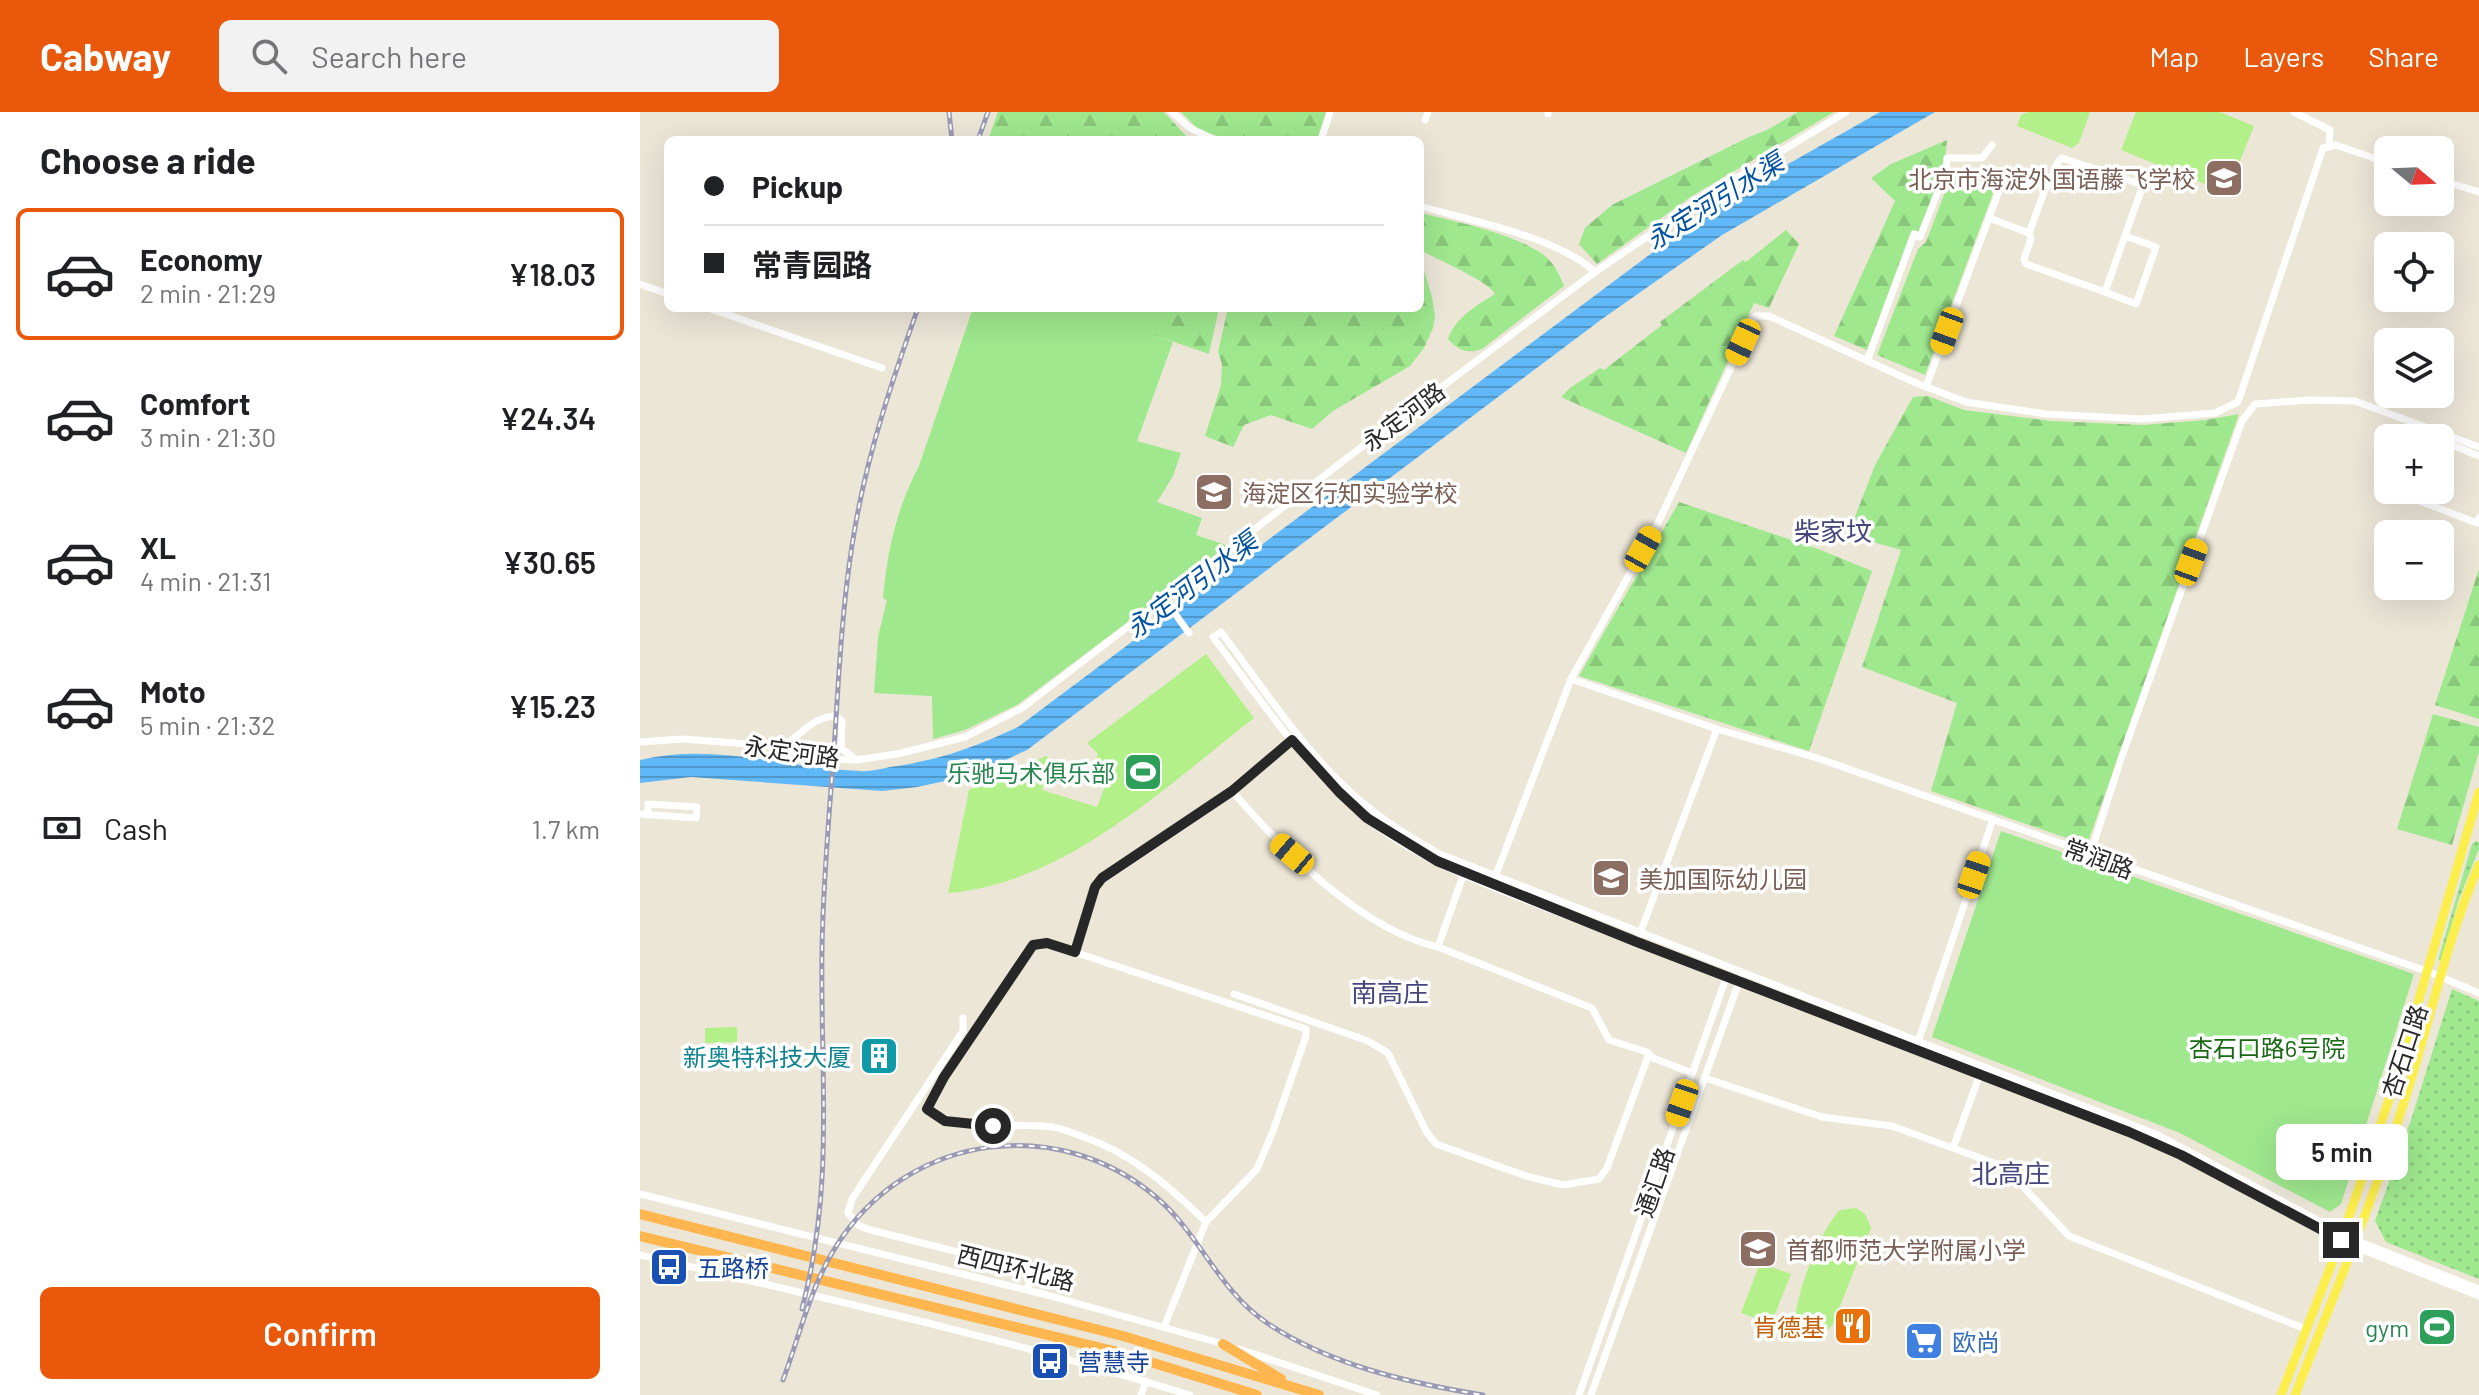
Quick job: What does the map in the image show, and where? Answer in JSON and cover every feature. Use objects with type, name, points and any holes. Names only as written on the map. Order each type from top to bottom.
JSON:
[{"type":"highway","name":"西四环北路","points":[[640,1214],[1123,1336],[1319,1395]]},
{"type":"highway","points":[[640,1236],[1118,1352],[1257,1395]]},
{"type":"highway","points":[[1223,1344],[1293,1386]]},
{"type":"main road","name":"杏石口路","points":[[2281,1395],[2342,1237],[2429,972],[2479,792]]},
{"type":"main road","name":"杏石口路","points":[[2295,1395],[2354,1243],[2409,1087],[2463,902],[2479,865]]},
{"type":"street","points":[[1172,112],[1190,128],[1207,136]]},
{"type":"street","points":[[1322,136],[1330,112]]},
{"type":"street","name":"永定河路","points":[[640,742],[683,739],[773,746],[826,759],[856,760],[897,754],[965,737],[1022,708],[1595,272],[1704,198],[1846,112]]},
{"type":"street","points":[[2294,112],[2330,130],[2329,147]]},
{"type":"street","points":[[1867,361],[1914,234],[1920,237],[1946,171],[1947,158],[1982,158],[1992,145]]},
{"type":"street","points":[[1495,877],[1571,679],[1658,523],[1755,316],[1769,316],[1966,402],[2019,410],[2143,419],[2215,413],[2238,402],[2323,148],[2336,145],[2374,158]]},
{"type":"street","points":[[2105,292],[2143,185],[2062,158],[2057,162],[2029,233],[2031,239],[2024,259],[2026,264],[2136,304],[2156,247],[2125,236]]},
{"type":"street","points":[[1926,387],[2006,172],[2046,187]]},
{"type":"street","points":[[2454,184],[2479,192]]},
{"type":"street","points":[[1424,207],[1559,247],[1582,259],[1595,272]]},
{"type":"street","points":[[1989,218],[2029,233]]},
{"type":"street","points":[[640,284],[664,293]]},
{"type":"street","points":[[720,312],[882,368]]},
{"type":"street","points":[[2090,855],[2215,496],[2242,421],[2250,410],[2255,404],[2355,401],[2406,424]]},
{"type":"street","points":[[2238,402],[2250,410]]},
{"type":"street","points":[[2454,439],[2479,447]]},
{"type":"street","points":[[2454,446],[2479,456]]},
{"type":"street","points":[[2428,504],[2477,523],[2479,518]]},
{"type":"street","points":[[1168,604],[1189,633]]},
{"type":"street","points":[[1638,938],[1440,854],[1411,838],[1337,780],[1221,632],[1213,637],[1292,740],[1339,792],[1367,818],[1407,844],[1464,873],[1728,973],[2181,1155],[2354,1243],[2479,1296]]},
{"type":"street","name":"常润路","points":[[1571,679],[1717,729],[1817,758],[2429,972],[2479,993]]},
{"type":"street","points":[[773,746],[786,744],[814,721],[836,716],[842,721],[841,748],[856,760]]},
{"type":"street","points":[[1638,938],[1717,729]]},
{"type":"street","points":[[1075,952],[1095,887],[1102,878],[1232,791],[1292,740]]},
{"type":"street","points":[[1232,791],[1269,835],[1352,906],[1418,942],[1438,947],[1592,1008],[1609,1040],[1692,1073]]},
{"type":"street","points":[[648,804],[697,807],[696,818],[644,815],[648,804]]},
{"type":"street","points":[[1918,1042],[1993,819]]},
{"type":"street","points":[[1438,947],[1464,873]]},
{"type":"street","points":[[1164,1327],[1206,1222],[1257,1169],[1273,1131],[1306,1029],[1047,943],[1033,945],[944,1077],[927,1109],[945,1121],[1055,1127],[1091,1139],[1132,1159],[1160,1179],[1206,1222]]},
{"type":"street","name":"通汇路","points":[[1579,1395],[1728,973]]},
{"type":"street","points":[[1740,978],[1918,1042],[2168,1139],[2342,1237]]},
{"type":"street","name":"通汇路","points":[[1591,1395],[1740,978]]},
{"type":"street","points":[[1234,994],[1368,1041],[1388,1053],[1426,1131],[1436,1144],[1526,1176],[1563,1185],[1599,1179],[1607,1168],[1649,1054]]},
{"type":"street","points":[[963,1018],[963,1031],[852,1199],[848,1213],[858,1225],[867,1229],[1033,1271],[1027,1290]]},
{"type":"street","points":[[1953,1148],[1980,1074]]},
{"type":"street","points":[[1705,1078],[1822,1117],[1892,1126],[2005,1167],[2069,1236],[2306,1329]]},
{"type":"street","name":"西四环北路","points":[[640,1194],[1164,1327],[1377,1395]]},
{"type":"street","points":[[2354,1243],[2479,1289]]},
{"type":"street","points":[[640,1255],[852,1304],[1190,1395]]},
{"type":"street","points":[[1141,1395],[1146,1381]]},
{"type":"green space","points":[[998,112],[1164,112],[1186,136],[989,136]]},
{"type":"green space","points":[[1181,112],[1326,112],[1318,136],[1218,136],[1199,130]]},
{"type":"green space","points":[[1798,112],[1834,112],[1692,196],[1597,264],[1579,244],[1585,228],[1612,205]]},
{"type":"green space","points":[[2028,112],[2090,112],[2079,143],[2072,148],[2017,126],[2021,115]]},
{"type":"green space","points":[[2136,112],[2220,112],[2254,126],[2227,193],[2121,150]]},
{"type":"green space","points":[[1947,140],[1944,171],[1920,232],[1912,230],[1867,350],[1834,336],[1895,201],[1871,178],[1891,164]]},
{"type":"green space","points":[[1952,174],[1995,188],[1925,375],[1877,355],[1918,249],[1926,242]]},
{"type":"green space","points":[[1424,214],[1484,229],[1532,247],[1551,262],[1564,286],[1482,349],[1468,351],[1460,349],[1448,339],[1451,331],[1467,313],[1495,294],[1473,277],[1424,252]]},
{"type":"green space","points":[[1786,230],[1799,244],[1769,308],[1754,303],[1686,453],[1561,397],[1600,368],[1604,370],[1662,325],[1660,322]]},
{"type":"green space","points":[[1424,270],[1435,316],[1424,348],[1410,366],[1333,411],[1312,429],[1271,415],[1244,425],[1233,447],[1205,436],[1221,385],[1222,364],[1218,352],[1227,312],[1424,312]]},
{"type":"green space","points":[[972,312],[1136,312],[1135,316],[1159,323],[1154,335],[1173,342],[1137,441],[1181,453],[1173,476],[1157,502],[1202,518],[1196,535],[1229,546],[1017,705],[965,730],[933,739],[932,696],[874,693],[878,637],[887,600],[883,598],[887,564],[899,514],[919,466]]},
{"type":"green space","points":[[1136,312],[1218,312],[1209,354],[1154,335],[1134,316]]},
{"type":"green space","points":[[1928,396],[1964,410],[2051,421],[2143,425],[2239,414],[2087,845],[1931,791],[1957,703],[1862,667],[1901,550],[1848,535],[1875,465],[1913,397]]},
{"type":"green space","points":[[1679,502],[1818,549],[1872,571],[1809,751],[1579,676]]},
{"type":"green space","points":[[2479,569],[2479,719],[2435,705]]},
{"type":"green space","name":"乐驰马术俱乐部","points":[[1206,654],[1254,718],[1149,801],[1073,852],[1033,871],[991,885],[948,893],[969,790],[1046,756],[1052,761],[1042,790],[1097,807],[1109,776],[1093,769],[1098,754],[1087,743]]},
{"type":"green space","points":[[2433,714],[2479,727],[2479,752],[2452,845],[2397,829]]},
{"type":"green space","name":"杏石口路6号院","points":[[2001,831],[2414,974],[2341,1204],[2330,1212],[2180,1133],[1932,1037]]},
{"type":"green space","points":[[2479,842],[2479,849],[2459,899],[2441,961],[2438,960],[2472,844]]},
{"type":"green space","points":[[2452,989],[2479,1001],[2479,1279],[2386,1242],[2375,1221]]},
{"type":"green space","points":[[737,1027],[737,1042],[705,1043],[705,1028]]},
{"type":"green space","points":[[1856,1208],[1865,1214],[1871,1228],[1833,1324],[1824,1335],[1808,1331],[1795,1322],[1810,1263],[1824,1233],[1840,1210]]},
{"type":"green space","points":[[1760,1263],[1791,1274],[1771,1324],[1741,1313]]},
{"type":"water","points":[[1880,112],[1935,112],[1722,235],[1602,319],[1027,750],[973,775],[882,791],[691,777],[640,783],[640,760],[667,755],[722,755],[867,771],[941,757],[1018,727],[1716,205]]},
{"type":"railway","points":[[949,112],[952,136]]},
{"type":"railway","points":[[979,136],[988,112]]},
{"type":"railway","points":[[802,1309],[819,1217],[822,1173],[824,899],[847,579],[856,522],[875,441],[917,312]]},
{"type":"railway","points":[[783,1380],[823,1270],[843,1236],[873,1201],[909,1175],[949,1157],[990,1147],[1034,1146],[1076,1154],[1118,1171],[1156,1197],[1185,1228],[1235,1295],[1250,1310],[1291,1338],[1371,1370],[1427,1385],[1483,1395]]},
{"type":"place","name":"北京市海淀外国语藤飞学校","points":[[2224,178]]},
{"type":"place","name":"海淀区行知实验学校","points":[[1214,492]]},
{"type":"place","name":"乐驰马术俱乐部","points":[[1143,772]]},
{"type":"place","name":"美加国际幼儿园","points":[[1611,878]]},
{"type":"place","name":"新奥特科技大厦","points":[[879,1056]]},
{"type":"place","name":"首都师范大学附属小学","points":[[1758,1249]]},
{"type":"place","name":"五路桥","points":[[669,1267]]},
{"type":"place","name":"肯德基","points":[[1853,1326]]},
{"type":"place","name":"gym","points":[[2437,1327]]},
{"type":"place","name":"欧尚","points":[[1924,1341]]},
{"type":"place","name":"营慧寺","points":[[1050,1361]]},
{"type":"district","name":"柴家坟","points":[[1833,530]]},
{"type":"district","name":"南高庄","points":[[1390,991]]},
{"type":"district","name":"北高庄","points":[[2011,1172]]},
{"type":"route","points":[[993,1126],[945,1121],[927,1109],[944,1077],[1033,945],[1047,943],[1075,952],[1095,887],[1102,878],[1232,791],[1292,740],[1367,818],[1437,861],[1637,942],[2129,1132],[2181,1155],[2341,1240]]},
{"type":"water label","name":"永定河引水渠","points":[[1714,200]]},
{"type":"water label","name":"永定河引水渠","points":[[1191,584]]}]
